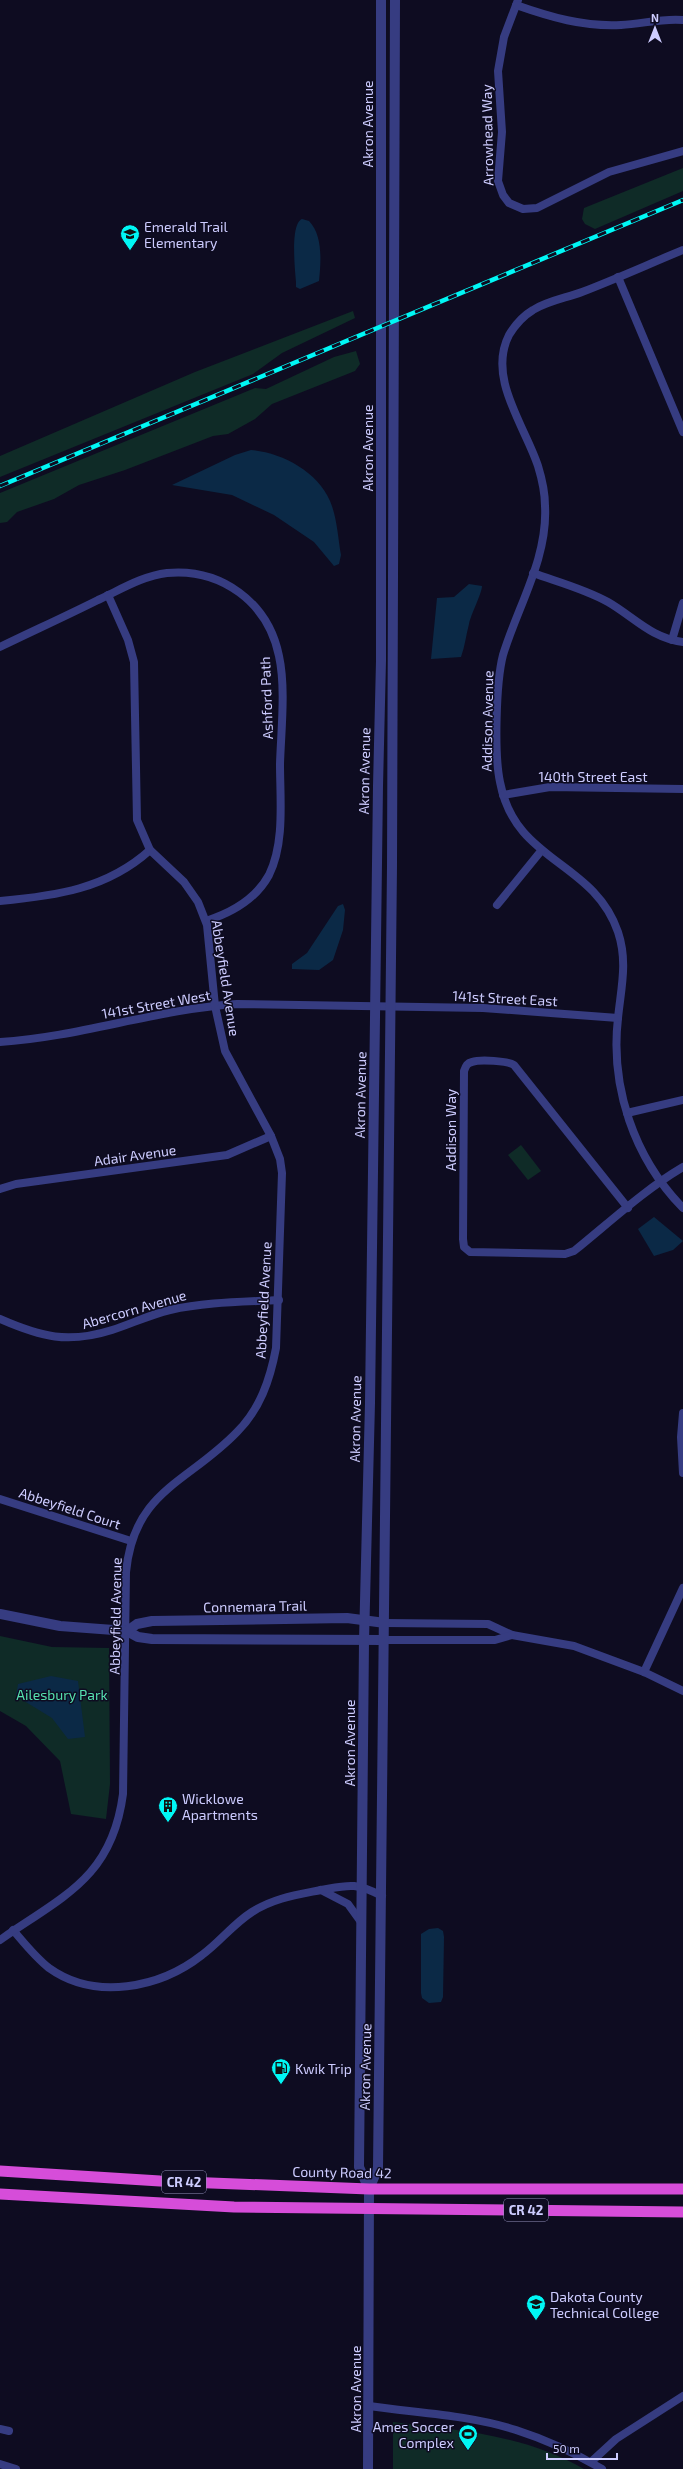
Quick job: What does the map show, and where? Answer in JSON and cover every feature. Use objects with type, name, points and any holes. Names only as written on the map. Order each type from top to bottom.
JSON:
[{"type":"highway","name":"County Road 42","points":[[0,2171],[175,2182],[369,2189],[683,2189]]},
{"type":"highway","name":"CR 42","points":[[0,2194],[210,2206],[683,2212]]},
{"type":"street","name":"Akron Avenue","points":[[369,2189],[359,2167],[364,1620],[381,661],[381,0]]},
{"type":"street","name":"Akron Avenue","points":[[368,2469],[369,2189],[378,2168],[385,1640],[391,1006],[395,0]]},
{"type":"street","points":[[517,2],[560,19],[590,24],[620,25],[683,20]]},
{"type":"street","name":"Arrowhead Way","points":[[517,2],[504,38],[498,71],[502,132],[498,181],[500,191],[509,203],[522,209],[537,208],[609,172],[683,151]]},
{"type":"street","name":"Addison Avenue","points":[[683,250],[534,309],[515,326],[504,348],[502,365],[504,382],[538,464],[546,510],[544,533],[533,573],[505,649],[499,677],[498,764],[503,795],[518,826],[541,851],[588,886],[603,903],[614,923],[621,943],[624,966],[618,1018],[618,1076],[627,1113],[645,1158],[660,1182],[683,1208]]},
{"type":"street","points":[[618,277],[683,432]]},
{"type":"street","name":"Ashford Path","points":[[0,647],[150,576],[165,573],[187,573],[211,577],[235,589],[255,606],[269,628],[277,647],[281,676],[280,820],[273,864],[265,881],[253,896],[237,908],[206,921]]},
{"type":"street","points":[[533,573],[598,597],[643,628],[672,640],[683,642]]},
{"type":"street","name":"Abbeyfield Avenue","points":[[0,1940],[85,1879],[98,1865],[115,1833],[121,1815],[125,1774],[127,1631],[126,1572],[131,1541],[138,1524],[159,1495],[221,1448],[254,1412],[271,1371],[276,1348],[279,1300],[282,1173],[280,1159],[271,1136],[225,1051],[215,1006],[206,921],[184,882],[150,850],[140,829],[135,812],[134,662],[128,640],[108,595]]},
{"type":"street","points":[[672,640],[683,603]]},
{"type":"street","name":"140th Street East","points":[[503,795],[550,787],[683,789]]},
{"type":"street","points":[[0,901],[54,895],[84,888],[124,870],[150,850]]},
{"type":"street","points":[[497,905],[541,851]]},
{"type":"street","name":"141st Street West","points":[[0,1042],[46,1037],[215,1006],[391,1006]]},
{"type":"street","name":"141st Street East","points":[[391,1006],[483,1008],[618,1018]]},
{"type":"street","name":"Addison Way","points":[[628,1208],[514,1065],[509,1062],[473,1061],[466,1065],[464,1071],[463,1239],[464,1246],[470,1252],[565,1254],[574,1251],[628,1208],[660,1182],[683,1167]]},
{"type":"street","points":[[627,1113],[683,1100]]},
{"type":"street","name":"Adair Avenue","points":[[0,1189],[16,1184],[227,1155],[271,1136]]},
{"type":"street","name":"Abercorn Avenue","points":[[0,1319],[43,1336],[68,1339],[88,1337],[149,1316],[199,1304],[279,1300]]},
{"type":"street","points":[[683,1413],[681,1437],[683,1473]]},
{"type":"street","name":"Abbeyfield Court","points":[[0,1499],[131,1541]]},
{"type":"street","points":[[644,1672],[683,1588]]},
{"type":"street","points":[[0,1614],[60,1626],[127,1631],[138,1637],[152,1639],[348,1639],[364,1641],[495,1640],[512,1635]]},
{"type":"street","name":"Connemara Trail","points":[[127,1631],[137,1624],[152,1621],[364,1620],[385,1623]]},
{"type":"street","points":[[385,1623],[488,1624],[512,1635],[574,1646],[644,1672],[683,1691]]},
{"type":"street","points":[[14,1930],[35,1956],[50,1968],[66,1977],[99,1986],[131,1986],[159,1979],[183,1968],[207,1951],[243,1918],[264,1905],[289,1895],[339,1886],[362,1886],[382,1896]]},
{"type":"street","points":[[321,1890],[348,1904],[362,1923]]},
{"type":"street","points":[[591,2462],[616,2439],[683,2396]]},
{"type":"street","points":[[369,2406],[497,2425],[557,2446],[591,2462],[602,2469]]},
{"type":"street","points":[[0,2429],[9,2431]]},
{"type":"street","points":[[0,2464],[16,2469]]},
{"type":"green space","points":[[683,168],[683,191],[595,229],[585,224],[582,219],[584,208]]},
{"type":"green space","points":[[353,311],[355,318],[282,353],[253,374],[0,477],[0,456],[195,372]]},
{"type":"green space","points":[[356,351],[360,364],[355,371],[272,404],[255,419],[228,434],[213,436],[125,470],[79,485],[54,499],[17,512],[7,522],[0,523],[0,493],[255,388],[266,389],[334,357]]},
{"type":"green space","points":[[521,1145],[541,1171],[528,1180],[508,1155]]},
{"type":"green space","name":"Ailesbury Park","points":[[0,1636],[52,1647],[109,1648],[110,1784],[106,1819],[71,1814],[60,1761],[26,1726],[0,1711]]},
{"type":"green space","name":"Ames Soccer Complex","points":[[393,2422],[467,2431],[515,2441],[539,2448],[584,2469],[393,2469]]},
{"type":"water","points":[[302,219],[309,221],[317,234],[320,249],[320,266],[319,281],[300,289],[296,287],[294,248],[296,229],[298,223]]},
{"type":"water","points":[[251,450],[275,455],[297,465],[317,481],[324,490],[330,501],[336,521],[341,555],[339,564],[334,566],[314,542],[274,515],[232,495],[172,485],[235,455]]},
{"type":"water","points":[[469,584],[482,586],[470,620],[461,657],[431,659],[437,598],[454,597]]},
{"type":"water","points":[[343,904],[345,910],[343,930],[333,960],[319,970],[292,969],[292,964],[307,953],[338,906]]},
{"type":"water","points":[[654,1217],[683,1241],[673,1250],[654,1256],[638,1229]]},
{"type":"water","points":[[51,1676],[78,1681],[85,1737],[68,1739],[52,1718],[16,1696],[18,1684]]},
{"type":"water","points":[[438,1928],[443,1931],[444,1937],[443,1997],[441,2002],[429,2003],[422,1998],[421,1993],[421,1934],[429,1929]]},
{"type":"railway","points":[[0,486],[683,200]]},
{"type":"place","name":"Emerald Trail Elementary","points":[[130,251]]},
{"type":"place","name":"Wicklowe Apartments","points":[[168,1823]]},
{"type":"place","name":"Kwik Trip","points":[[281,2085]]},
{"type":"place","name":"Dakota County Technical College","points":[[536,2321]]},
{"type":"place","name":"Ames Soccer Complex","points":[[468,2451]]}]
